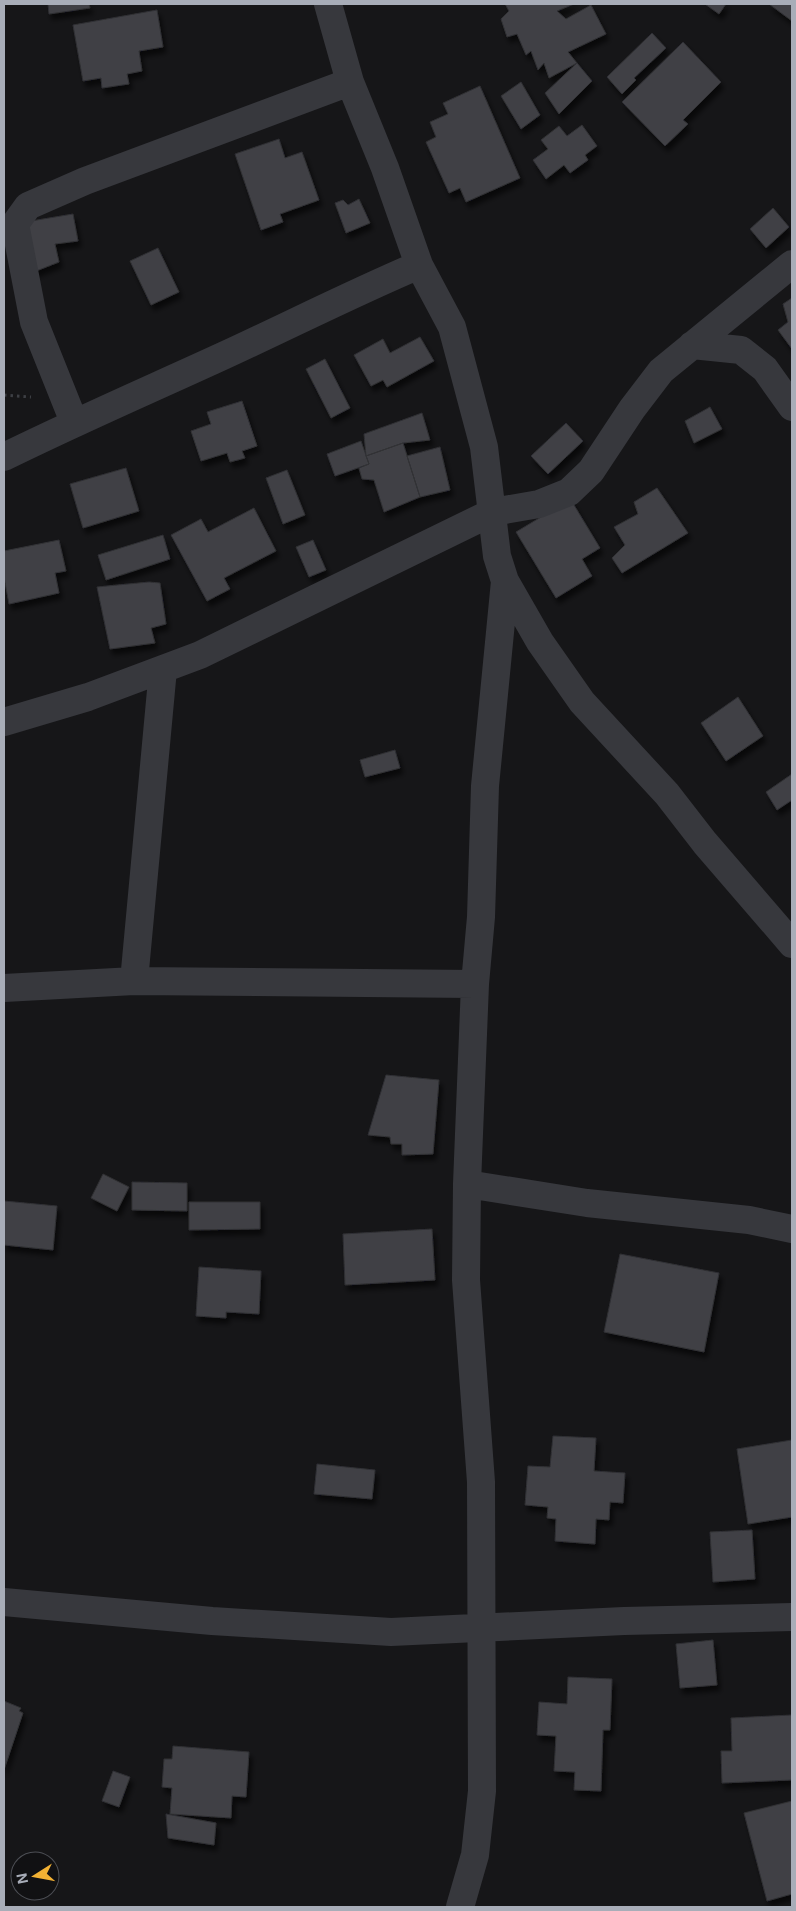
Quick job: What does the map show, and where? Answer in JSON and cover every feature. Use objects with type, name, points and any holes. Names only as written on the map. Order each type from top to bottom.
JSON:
[{"type":"street","points":[[336,7],[350,82],[385,168],[419,265],[452,327],[484,447],[497,556],[506,581],[540,642],[582,702],[667,794],[705,843],[792,944]]},
{"type":"street","points":[[74,422],[34,322],[15,224],[28,206],[85,181],[350,82]]},
{"type":"street","points":[[4,722],[88,698],[200,655],[493,512],[539,504],[569,492],[591,471],[632,409],[661,372],[792,264]]},
{"type":"street","points":[[4,457],[74,422],[205,364],[358,291],[419,265]]},
{"type":"street","points":[[692,345],[741,350],[765,369],[792,407]]},
{"type":"street","points":[[460,1907],[475,1855],[482,1790],[481,1482],[466,1280],[467,1184],[475,984],[481,917],[485,786],[506,581]]},
{"type":"street","points":[[134,981],[163,669]]},
{"type":"street","points":[[4,988],[134,981],[475,984]]},
{"type":"street","points":[[467,1184],[587,1203],[749,1220],[792,1230]]},
{"type":"street","points":[[4,1602],[212,1621],[381,1631],[792,1618]]},
{"type":"building","points":[[48,4],[89,4],[90,8],[49,14]]},
{"type":"building","points":[[505,4],[574,4],[557,11],[566,19],[591,5],[606,34],[568,52],[577,63],[549,78],[544,63],[538,70],[531,51],[526,55],[517,34],[507,37],[501,19],[509,11]]},
{"type":"building","points":[[705,4],[726,4],[719,14]]},
{"type":"building","points":[[769,4],[792,4],[792,21]]},
{"type":"building","points":[[157,10],[163,47],[139,51],[142,71],[127,74],[129,84],[102,88],[101,78],[83,81],[73,25]]},
{"type":"building","points":[[652,33],[666,48],[634,78],[636,80],[622,94],[607,77]]},
{"type":"building","points":[[683,42],[721,82],[683,120],[688,124],[665,146],[622,102]]},
{"type":"building","points":[[577,63],[592,81],[559,114],[545,93]]},
{"type":"building","points":[[521,82],[540,115],[521,129],[501,96]]},
{"type":"building","points":[[480,86],[520,178],[466,202],[460,188],[449,193],[426,142],[436,137],[430,122],[448,114],[443,103]]},
{"type":"building","points":[[582,125],[597,146],[585,155],[588,160],[570,173],[564,165],[546,179],[533,160],[548,149],[541,140],[559,126],[567,136]]},
{"type":"building","points":[[279,139],[285,158],[302,152],[319,200],[280,214],[283,222],[261,230],[235,154]]},
{"type":"building","points":[[359,199],[370,223],[346,233],[335,203],[343,200],[348,205]]},
{"type":"building","points":[[773,208],[789,227],[766,248],[750,229]]},
{"type":"building","points":[[73,214],[78,241],[55,244],[59,262],[31,273],[19,223]]},
{"type":"building","points":[[158,248],[179,292],[151,305],[130,261]]},
{"type":"building","points":[[792,298],[792,349],[778,330],[788,322],[783,304]]},
{"type":"building","points":[[420,337],[434,361],[387,387],[383,380],[371,386],[354,355],[383,339],[390,353]]},
{"type":"building","points":[[325,359],[350,408],[331,418],[306,369]]},
{"type":"building","points":[[242,401],[257,446],[242,451],[245,458],[230,462],[227,453],[201,461],[191,431],[211,424],[207,412]]},
{"type":"building","points":[[710,407],[722,429],[694,443],[685,421]]},
{"type":"building","points":[[422,413],[430,440],[403,443],[366,456],[364,434]]},
{"type":"building","points":[[566,423],[583,441],[548,474],[531,456]]},
{"type":"building","points":[[361,441],[369,464],[335,476],[327,454]]},
{"type":"building","points":[[403,443],[420,497],[384,512],[374,480],[362,479],[359,468],[369,464],[366,456]]},
{"type":"building","points":[[440,447],[450,490],[420,497],[407,456]]},
{"type":"building","points":[[126,468],[139,511],[83,528],[70,484]]},
{"type":"building","points":[[287,470],[305,515],[283,524],[266,478]]},
{"type":"building","points":[[657,488],[688,533],[622,573],[612,558],[625,545],[614,527],[638,514],[634,502]]},
{"type":"building","points":[[568,495],[600,548],[582,559],[592,576],[556,598],[516,532],[546,514]]},
{"type":"building","points":[[254,508],[276,551],[224,578],[230,589],[207,601],[171,535],[201,519],[208,532]]},
{"type":"building","points":[[163,535],[170,559],[106,580],[98,555]]},
{"type":"building","points":[[59,540],[66,571],[55,573],[59,593],[9,604],[4,577],[4,551]]},
{"type":"building","points":[[313,540],[326,570],[309,577],[296,547]]},
{"type":"building","points":[[149,582],[160,583],[166,624],[151,628],[155,643],[110,649],[97,587]]},
{"type":"building","points":[[738,697],[763,736],[726,761],[701,723]]},
{"type":"building","points":[[395,750],[400,768],[365,777],[360,760]]},
{"type":"building","points":[[792,774],[792,800],[777,810],[766,792]]},
{"type":"building","points":[[386,1075],[439,1080],[433,1154],[402,1155],[402,1144],[391,1144],[390,1137],[368,1135]]},
{"type":"building","points":[[103,1174],[129,1187],[117,1211],[91,1198]]},
{"type":"building","points":[[132,1182],[187,1183],[187,1211],[132,1210]]},
{"type":"building","points":[[4,1201],[57,1206],[53,1250],[4,1245]]},
{"type":"building","points":[[189,1202],[260,1202],[260,1229],[189,1230]]},
{"type":"building","points":[[432,1229],[435,1280],[345,1285],[343,1234]]},
{"type":"building","points":[[620,1254],[719,1273],[704,1352],[604,1332]]},
{"type":"building","points":[[199,1267],[261,1271],[259,1314],[226,1312],[226,1318],[196,1316]]},
{"type":"building","points":[[553,1436],[596,1438],[594,1471],[625,1473],[623,1503],[610,1502],[609,1520],[596,1519],[595,1544],[555,1541],[556,1519],[547,1518],[548,1507],[525,1505],[528,1466],[550,1467]]},
{"type":"building","points":[[792,1440],[792,1517],[748,1524],[737,1449]]},
{"type":"building","points":[[317,1464],[375,1470],[372,1499],[314,1494]]},
{"type":"building","points":[[752,1530],[755,1579],[713,1582],[710,1532]]},
{"type":"building","points":[[713,1640],[717,1685],[680,1688],[676,1644]]},
{"type":"building","points":[[568,1677],[612,1679],[610,1730],[603,1730],[601,1791],[574,1790],[575,1772],[554,1771],[556,1736],[537,1735],[539,1702],[567,1704]]},
{"type":"building","points":[[4,1701],[21,1708],[19,1711],[23,1713],[4,1770]]},
{"type":"building","points":[[792,1715],[792,1780],[722,1783],[721,1751],[732,1751],[731,1718]]},
{"type":"building","points":[[173,1746],[249,1752],[246,1797],[232,1796],[231,1818],[170,1814],[172,1788],[162,1787],[164,1759],[172,1759]]},
{"type":"building","points":[[113,1771],[130,1777],[119,1807],[102,1801]]},
{"type":"building","points":[[792,1801],[792,1894],[767,1901],[744,1813]]},
{"type":"building","points":[[166,1814],[216,1823],[214,1845],[168,1838]]}]
